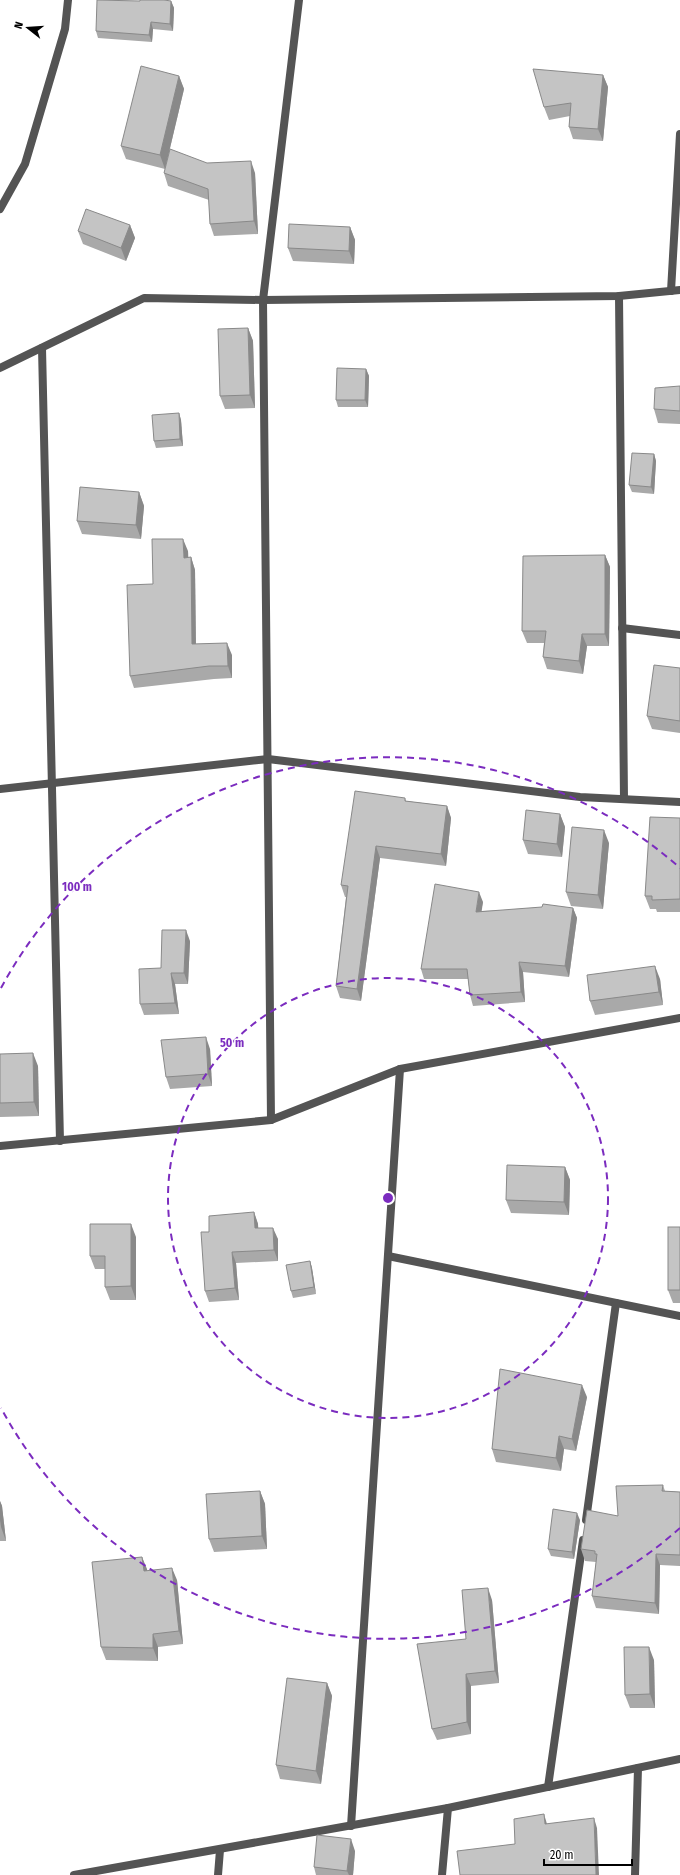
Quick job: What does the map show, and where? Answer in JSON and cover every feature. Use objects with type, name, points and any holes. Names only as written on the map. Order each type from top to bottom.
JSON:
[{"type":"street","points":[[0,209],[25,164],[65,29],[68,0]]},
{"type":"street","points":[[271,1120],[263,300],[298,0]]},
{"type":"street","points":[[671,291],[680,134]]},
{"type":"street","points":[[0,368],[144,298],[263,300],[619,296],[680,290]]},
{"type":"street","points":[[619,296],[624,799]]},
{"type":"street","points":[[42,348],[60,1141]]},
{"type":"street","points":[[622,628],[680,635]]},
{"type":"street","points":[[0,790],[268,758],[580,797],[680,802]]},
{"type":"street","points":[[0,1146],[271,1120],[400,1069],[680,1018]]},
{"type":"street","points":[[351,1826],[400,1069]]},
{"type":"street","points":[[388,1256],[680,1316]]},
{"type":"street","points":[[548,1786],[616,1303]]},
{"type":"street","points":[[74,1875],[448,1808],[680,1759]]},
{"type":"street","points":[[635,1875],[638,1768]]},
{"type":"street","points":[[442,1875],[448,1808]]},
{"type":"street","points":[[218,1875],[220,1850]]},
{"type":"building","points":[[97,0],[171,1],[170,24],[151,22],[149,35],[96,31]]},
{"type":"building","points":[[141,66],[179,76],[160,155],[121,146]]},
{"type":"building","points":[[533,69],[603,75],[598,129],[569,127],[571,103],[544,107]]},
{"type":"building","points":[[170,149],[207,163],[251,161],[254,221],[210,224],[208,189],[164,173]]},
{"type":"building","points":[[86,209],[130,225],[121,248],[78,231]]},
{"type":"building","points":[[289,224],[350,227],[349,251],[288,248]]},
{"type":"building","points":[[248,328],[250,395],[220,396],[218,329]]},
{"type":"building","points":[[337,368],[366,369],[365,400],[336,400]]},
{"type":"building","points":[[680,386],[680,411],[654,409],[655,388]]},
{"type":"building","points":[[179,413],[180,439],[154,441],[152,415]]},
{"type":"building","points":[[632,453],[654,454],[651,487],[629,485]]},
{"type":"building","points":[[80,487],[139,492],[136,525],[77,521]]},
{"type":"building","points":[[152,539],[183,539],[184,558],[191,557],[192,644],[227,643],[228,666],[209,666],[130,676],[127,585],[153,584]]},
{"type":"building","points":[[605,555],[605,634],[582,634],[579,661],[543,657],[546,631],[522,631],[523,556]]},
{"type":"building","points":[[654,665],[680,668],[680,721],[647,716]]},
{"type":"building","points":[[355,791],[405,798],[405,801],[447,806],[441,854],[376,846],[357,989],[336,986],[348,886],[341,885]]},
{"type":"building","points":[[526,810],[560,814],[557,844],[523,840]]},
{"type":"building","points":[[650,817],[680,818],[680,899],[652,900],[652,896],[645,896]]},
{"type":"building","points":[[572,827],[604,830],[598,895],[566,892]]},
{"type":"building","points":[[435,884],[479,892],[476,912],[542,907],[543,904],[573,908],[565,966],[519,962],[521,992],[470,995],[467,969],[421,969]]},
{"type":"building","points":[[162,930],[186,930],[184,973],[171,973],[175,1003],[140,1004],[139,969],[161,968]]},
{"type":"building","points":[[655,966],[659,992],[590,1001],[587,975]]},
{"type":"building","points":[[206,1037],[208,1074],[166,1077],[161,1040]]},
{"type":"building","points":[[33,1053],[34,1102],[0,1103],[0,1054]]},
{"type":"building","points":[[507,1165],[565,1167],[564,1202],[506,1200]]},
{"type":"building","points":[[254,1212],[255,1228],[273,1228],[274,1250],[232,1252],[235,1288],[205,1291],[201,1232],[209,1232],[209,1216]]},
{"type":"building","points":[[90,1224],[131,1224],[131,1286],[105,1287],[105,1256],[90,1256]]},
{"type":"building","points":[[668,1227],[680,1227],[680,1290],[668,1290]]},
{"type":"building","points":[[310,1261],[314,1287],[291,1291],[286,1265]]},
{"type":"building","points":[[500,1369],[582,1385],[572,1439],[559,1436],[556,1458],[492,1449]]},
{"type":"building","points":[[663,1485],[662,1491],[680,1492],[680,1555],[656,1554],[655,1603],[592,1596],[597,1554],[595,1554],[595,1551],[581,1549],[587,1510],[618,1516],[616,1486]]},
{"type":"building","points":[[260,1491],[262,1536],[209,1539],[206,1494]]},
{"type":"building","points":[[553,1509],[577,1513],[572,1552],[548,1549]]},
{"type":"building","points":[[142,1557],[144,1571],[172,1568],[179,1631],[153,1634],[153,1648],[101,1647],[92,1562]]},
{"type":"building","points":[[488,1588],[495,1671],[466,1674],[467,1722],[432,1729],[417,1644],[466,1639],[462,1590]]},
{"type":"building","points":[[624,1647],[649,1647],[650,1694],[625,1695]]},
{"type":"building","points":[[287,1678],[327,1683],[316,1771],[276,1765]]},
{"type":"building","points":[[544,1814],[545,1824],[594,1818],[596,1875],[460,1875],[457,1851],[515,1844],[514,1819]]},
{"type":"building","points":[[317,1835],[351,1839],[347,1871],[314,1867]]}]
